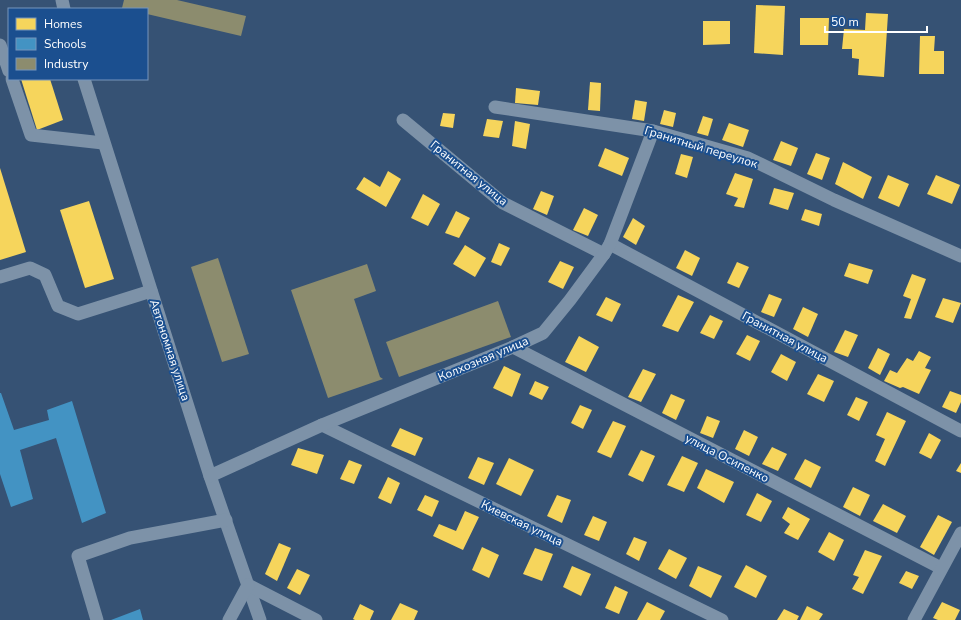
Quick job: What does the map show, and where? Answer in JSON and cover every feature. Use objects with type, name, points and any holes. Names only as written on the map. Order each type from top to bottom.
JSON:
[{"type":"street","points":[[0,45],[8,68]]},
{"type":"street","points":[[12,80],[31,136],[104,143]]},
{"type":"street","name":"Автономная улица","points":[[84,80],[150,292],[210,476],[260,620]]},
{"type":"street","name":"Гранитный переулок","points":[[494,107],[653,131],[748,158],[834,200],[961,256]]},
{"type":"street","name":"Гранитная улица","points":[[403,120],[503,203],[607,249],[961,431]]},
{"type":"street","name":"Колхозная улица","points":[[210,476],[322,425],[513,347],[543,333],[570,300],[607,249],[653,131]]},
{"type":"street","points":[[0,277],[30,268],[45,275],[58,306],[78,314],[150,292]]},
{"type":"street","name":"улица Осипенко","points":[[513,347],[941,568]]},
{"type":"street","name":"Киевская улица","points":[[322,425],[722,620]]},
{"type":"street","points":[[97,620],[78,556],[130,538],[226,520]]},
{"type":"street","points":[[914,620],[961,533]]},
{"type":"street","points":[[229,620],[248,585],[316,620]]},
{"type":"building: Homes","points":[[756,5],[785,6],[783,55],[754,53]]},
{"type":"building: Homes","points":[[866,13],[888,14],[884,77],[858,75],[859,59],[852,58],[852,49],[842,49],[844,29],[865,30]]},
{"type":"building: Homes","points":[[800,18],[829,18],[828,45],[800,45]]},
{"type":"building: Homes","points":[[703,21],[730,21],[730,44],[703,45]]},
{"type":"building: Homes","points":[[920,36],[935,36],[934,51],[944,51],[944,74],[919,74]]},
{"type":"building: Homes","points":[[21,80],[50,80],[63,120],[37,130]]},
{"type":"building: Homes","points":[[590,82],[601,83],[600,111],[588,110]]},
{"type":"building: Homes","points":[[516,88],[540,91],[538,105],[515,103]]},
{"type":"building: Homes","points":[[635,100],[647,102],[644,121],[632,119]]},
{"type":"building: Homes","points":[[664,110],[676,113],[673,127],[660,124]]},
{"type":"building: Homes","points":[[443,113],[455,114],[453,128],[440,126]]},
{"type":"building: Homes","points":[[703,116],[713,119],[708,136],[697,133]]},
{"type":"building: Homes","points":[[487,119],[503,121],[499,138],[483,136]]},
{"type":"building: Homes","points":[[515,121],[530,124],[526,149],[512,146]]},
{"type":"building: Homes","points":[[729,123],[749,130],[743,147],[722,140]]},
{"type":"building: Homes","points":[[781,141],[798,148],[791,166],[773,160]]},
{"type":"building: Homes","points":[[605,148],[629,158],[622,176],[598,166]]},
{"type":"building: Homes","points":[[816,153],[830,158],[822,180],[807,174]]},
{"type":"building: Homes","points":[[681,154],[693,157],[687,178],[675,174]]},
{"type":"building: Homes","points":[[843,162],[872,177],[863,199],[835,184]]},
{"type":"building: Homes","points":[[0,168],[26,252],[0,260]]},
{"type":"building: Homes","points":[[388,171],[401,179],[386,207],[356,189],[364,177],[380,187]]},
{"type":"building: Homes","points":[[735,173],[753,179],[744,208],[734,206],[738,198],[726,194]]},
{"type":"building: Homes","points":[[888,175],[909,184],[899,207],[878,198]]},
{"type":"building: Homes","points":[[936,175],[960,185],[952,204],[927,194]]},
{"type":"building: Homes","points":[[774,188],[794,193],[788,210],[769,204]]},
{"type":"building: Homes","points":[[541,191],[554,196],[547,215],[533,209]]},
{"type":"building: Homes","points":[[423,194],[440,204],[428,226],[411,218]]},
{"type":"building: Homes","points":[[89,201],[114,279],[85,288],[60,210]]},
{"type":"building: Homes","points":[[584,208],[598,215],[588,236],[573,230]]},
{"type":"building: Homes","points":[[805,209],[822,214],[819,226],[801,220]]},
{"type":"building: Homes","points":[[456,211],[470,218],[459,238],[445,233]]},
{"type":"building: Homes","points":[[633,218],[645,226],[636,245],[623,237]]},
{"type":"building: Homes","points":[[499,243],[510,248],[501,266],[491,262]]},
{"type":"building: Homes","points":[[465,245],[486,258],[475,277],[453,264]]},
{"type":"building: Homes","points":[[685,250],[700,258],[692,276],[676,268]]},
{"type":"building: Homes","points":[[560,261],[574,267],[563,289],[548,282]]},
{"type":"building: Homes","points":[[737,262],[749,267],[739,288],[727,283]]},
{"type":"building: Homes","points":[[849,263],[873,270],[868,284],[844,276]]},
{"type":"building: Homes","points":[[912,274],[926,279],[911,319],[904,318],[911,299],[903,296]]},
{"type":"building: Homes","points":[[769,294],[782,299],[774,317],[761,312]]},
{"type":"building: Homes","points":[[678,295],[694,302],[678,332],[662,326]]},
{"type":"building: Homes","points":[[606,297],[621,304],[612,322],[596,315]]},
{"type":"building: Homes","points":[[943,298],[961,303],[953,323],[935,317]]},
{"type":"building: Homes","points":[[803,307],[818,314],[808,337],[793,329]]},
{"type":"building: Homes","points":[[710,315],[723,321],[714,339],[700,333]]},
{"type":"building: Homes","points":[[845,330],[858,335],[848,357],[834,352]]},
{"type":"building: Homes","points":[[747,335],[760,341],[750,361],[736,354]]},
{"type":"building: Homes","points":[[579,336],[599,347],[586,372],[565,362]]},
{"type":"building: Homes","points":[[878,348],[890,354],[880,375],[868,368]]},
{"type":"building: Homes","points":[[919,351],[931,357],[925,368],[931,370],[919,394],[884,381],[890,370],[897,373],[907,358],[913,361]]},
{"type":"building: Homes","points":[[781,354],[796,362],[787,381],[771,372]]},
{"type":"building: Homes","points":[[504,366],[521,374],[512,397],[493,388]]},
{"type":"building: Homes","points":[[643,369],[656,374],[641,402],[628,397]]},
{"type":"building: Homes","points":[[818,374],[834,381],[824,402],[807,394]]},
{"type":"building: Homes","points":[[535,381],[549,387],[542,400],[529,394]]},
{"type":"building: Homes","points":[[950,391],[961,395],[961,402],[956,413],[942,407]]},
{"type":"building: Homes","points":[[671,394],[685,400],[676,420],[662,413]]},
{"type":"building: Homes","points":[[856,397],[868,402],[859,421],[847,415]]},
{"type":"building: Homes","points":[[580,405],[592,410],[583,429],[571,423]]},
{"type":"building: Homes","points":[[887,412],[906,421],[885,466],[875,461],[885,439],[876,435]]},
{"type":"building: Homes","points":[[707,416],[720,421],[713,438],[700,433]]},
{"type":"building: Homes","points":[[613,421],[626,426],[611,458],[597,452]]},
{"type":"building: Homes","points":[[400,428],[423,438],[415,456],[391,446]]},
{"type":"building: Homes","points":[[744,430],[758,437],[749,456],[735,449]]},
{"type":"building: Homes","points":[[929,433],[941,440],[931,459],[919,453]]},
{"type":"building: Homes","points":[[772,447],[787,454],[778,471],[762,464]]},
{"type":"building: Homes","points":[[298,448],[324,455],[317,474],[291,465]]},
{"type":"building: Homes","points":[[641,450],[655,456],[643,482],[628,475]]},
{"type":"building: Homes","points":[[682,456],[698,463],[684,492],[667,485]]},
{"type":"building: Homes","points":[[478,457],[494,463],[484,485],[468,478]]},
{"type":"building: Homes","points":[[509,458],[534,470],[521,496],[496,484]]},
{"type":"building: Homes","points":[[805,459],[821,467],[811,488],[794,479]]},
{"type":"building: Homes","points":[[349,460],[362,465],[354,484],[340,479]]},
{"type":"building: Homes","points":[[961,463],[961,473],[956,471]]},
{"type":"building: Homes","points":[[706,469],[734,482],[724,503],[697,488]]},
{"type":"building: Homes","points":[[388,477],[400,483],[391,504],[378,498]]},
{"type":"building: Homes","points":[[853,487],[870,495],[860,516],[843,507]]},
{"type":"building: Homes","points":[[757,493],[772,501],[761,522],[746,515]]},
{"type":"building: Homes","points":[[425,495],[439,501],[432,517],[417,510]]},
{"type":"building: Homes","points":[[557,495],[571,500],[562,523],[547,516]]},
{"type":"building: Homes","points":[[883,504],[906,516],[897,533],[873,521]]},
{"type":"building: Homes","points":[[788,507],[810,519],[798,540],[784,533],[790,524],[782,518]]},
{"type":"building: Homes","points":[[465,511],[479,517],[463,550],[433,536],[439,524],[456,531]]},
{"type":"building: Homes","points":[[938,515],[952,522],[934,555],[920,547]]},
{"type":"building: Homes","points":[[593,516],[607,522],[599,541],[584,535]]},
{"type":"building: Homes","points":[[829,532],[844,540],[834,561],[818,552]]},
{"type":"building: Homes","points":[[634,537],[647,542],[639,561],[626,554]]},
{"type":"building: Homes","points":[[279,543],[291,548],[277,581],[265,574]]},
{"type":"building: Homes","points":[[482,547],[499,555],[489,578],[472,570]]},
{"type":"building: Homes","points":[[535,548],[553,554],[542,581],[523,574]]},
{"type":"building: Homes","points":[[669,549],[687,558],[676,579],[658,569]]},
{"type":"building: Homes","points":[[865,550],[882,556],[863,594],[852,589],[859,577],[853,575]]},
{"type":"building: Homes","points":[[746,565],[767,576],[756,598],[734,587]]},
{"type":"building: Homes","points":[[572,566],[591,574],[581,596],[563,587]]},
{"type":"building: Homes","points":[[698,566],[722,576],[711,598],[689,586]]},
{"type":"building: Homes","points":[[297,569],[310,575],[300,595],[287,588]]},
{"type":"building: Homes","points":[[906,571],[919,576],[912,589],[899,583]]},
{"type":"building: Homes","points":[[615,586],[628,592],[619,614],[605,608]]},
{"type":"building: Homes","points":[[647,602],[665,611],[660,620],[637,620]]},
{"type":"building: Homes","points":[[942,602],[960,610],[955,620],[938,620],[933,618]]},
{"type":"building: Homes","points":[[400,603],[418,611],[414,620],[391,620]]},
{"type":"building: Homes","points":[[360,604],[374,611],[370,620],[353,619]]},
{"type":"building: Homes","points":[[807,606],[823,614],[819,620],[800,620]]},
{"type":"building: Homes","points":[[784,609],[799,616],[797,620],[777,620]]},
{"type":"building: Schools","points":[[0,393],[14,430],[49,420],[47,410],[72,401],[106,513],[82,523],[56,438],[20,450],[33,499],[11,507],[0,474]]},
{"type":"building: Schools","points":[[140,609],[143,620],[111,620]]},
{"type":"building: Industry","points":[[124,0],[177,0],[246,16],[241,36],[148,14],[148,8],[122,8]]},
{"type":"building: Industry","points":[[218,258],[249,354],[222,362],[191,267]]},
{"type":"building: Industry","points":[[367,264],[376,291],[354,299],[380,377],[383,379],[328,398],[291,290]]},
{"type":"building: Industry","points":[[498,301],[511,337],[399,377],[386,342]]}]
